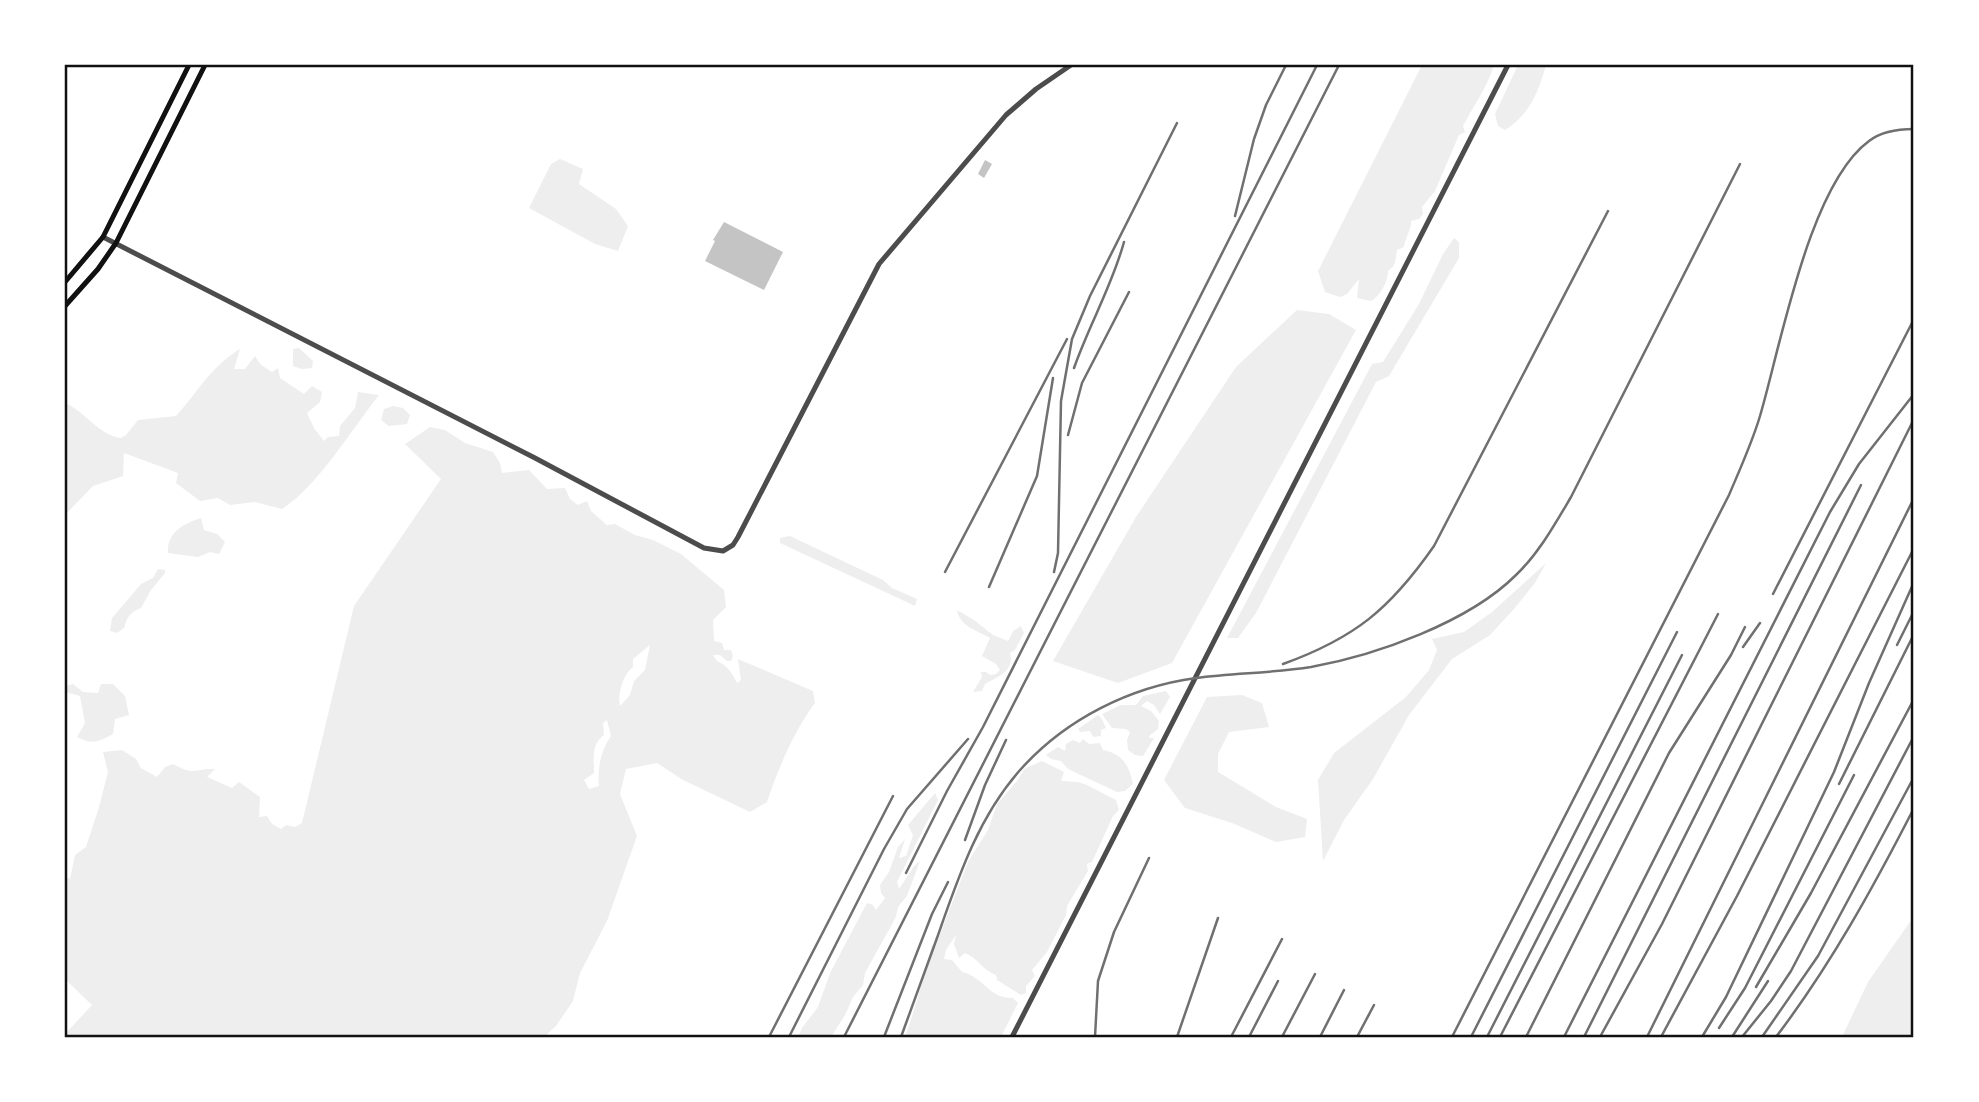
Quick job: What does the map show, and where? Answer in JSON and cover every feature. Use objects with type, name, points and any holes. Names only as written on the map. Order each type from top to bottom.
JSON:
[{"type":"main road","points":[[65,282],[103,237],[189,65]]},
{"type":"main road","points":[[65,306],[98,270],[116,243],[205,65]]},
{"type":"street","points":[[103,237],[535,457],[704,548],[723,551],[733,545],[738,537],[879,264],[1006,115],[1036,89],[1071,65]]},
{"type":"street","points":[[1012,1037],[1508,65]]},
{"type":"shaded area","points":[[1422,65],[1494,65],[1463,126],[1465,132],[1459,135],[1435,191],[1422,207],[1423,214],[1419,219],[1411,221],[1404,247],[1397,250],[1394,264],[1388,271],[1387,280],[1380,292],[1371,301],[1357,298],[1359,279],[1347,294],[1340,297],[1325,292],[1318,271]]},
{"type":"shaded area","points":[[1518,65],[1546,65],[1540,85],[1527,110],[1505,130],[1498,126],[1495,114]]},
{"type":"shaded area","points":[[560,159],[583,169],[579,184],[616,209],[628,226],[618,251],[595,244],[529,208],[551,164]]},
{"type":"shaded area","points":[[1454,238],[1459,242],[1459,258],[1389,376],[1376,382],[1256,613],[1238,638],[1227,638],[1372,364],[1383,362],[1419,304],[1443,254]]},
{"type":"shaded area","points":[[1297,310],[1329,314],[1356,330],[1172,663],[1118,683],[1053,661],[1136,517],[1236,367]]},
{"type":"shaded area","points":[[299,348],[313,361],[312,368],[293,366],[293,349]]},
{"type":"shaded area","points":[[240,349],[234,369],[245,369],[255,356],[261,365],[272,372],[278,368],[280,378],[304,394],[312,386],[322,392],[320,402],[307,413],[324,441],[328,437],[339,436],[340,426],[355,408],[358,392],[379,395],[309,486],[282,509],[255,502],[230,505],[218,498],[200,501],[176,483],[178,473],[124,453],[123,476],[93,486],[65,515],[65,403],[106,433],[121,438],[138,420],[176,416],[212,372]]},
{"type":"shaded area","points":[[393,406],[403,408],[410,415],[407,424],[389,426],[381,420],[384,409]]},
{"type":"shaded area","points":[[430,427],[445,430],[465,443],[493,452],[500,463],[502,473],[529,470],[547,489],[565,488],[570,499],[578,505],[587,501],[591,511],[607,525],[615,524],[681,554],[724,590],[726,607],[713,620],[714,641],[722,643],[724,650],[731,650],[733,656],[731,661],[727,661],[720,655],[713,655],[717,661],[729,670],[737,683],[741,680],[738,659],[813,691],[815,703],[787,751],[767,802],[750,812],[683,780],[657,763],[626,769],[620,794],[637,836],[607,921],[580,973],[573,1001],[556,1026],[544,1037],[65,1037],[92,1005],[65,979],[65,877],[70,879],[75,855],[86,847],[99,807],[108,772],[103,752],[122,750],[136,759],[141,768],[157,777],[165,767],[173,764],[191,771],[215,769],[207,777],[232,788],[239,782],[260,797],[259,817],[267,816],[272,824],[281,829],[286,825],[295,827],[302,823],[354,606],[441,479],[405,444]],"holes":[[[650,645],[645,670],[634,681],[630,695],[620,706],[622,685],[626,674],[633,667],[633,659]],[[607,720],[611,736],[600,760],[599,786],[589,789],[584,780],[594,773],[595,747],[604,735],[603,723]]]},
{"type":"shaded area","points":[[201,518],[204,530],[217,534],[225,542],[219,554],[210,552],[198,557],[168,553],[173,534],[188,523]]},
{"type":"shaded area","points":[[790,536],[917,599],[915,606],[780,543],[780,538]]},
{"type":"shaded area","points":[[1546,563],[1535,583],[1514,609],[1490,635],[1452,659],[1409,715],[1373,779],[1344,820],[1323,861],[1318,780],[1334,753],[1406,697],[1429,670],[1437,650],[1432,639],[1464,632],[1492,612]]},
{"type":"shaded area","points":[[158,569],[165,570],[165,573],[141,608],[130,615],[124,628],[117,633],[110,631],[112,618],[141,584],[153,578]]},
{"type":"shaded area","points":[[957,610],[993,635],[1008,641],[1013,631],[1021,626],[1024,633],[1015,650],[1010,653],[1008,669],[985,684],[982,691],[973,692],[982,677],[981,672],[990,675],[1000,670],[996,664],[982,656],[990,638],[965,624]]},
{"type":"shaded area","points":[[73,684],[83,692],[98,693],[101,684],[113,684],[125,696],[129,715],[115,719],[113,734],[95,742],[77,737],[85,723],[80,696],[65,692],[66,686]]},
{"type":"shaded area","points":[[1166,691],[1170,697],[1160,714],[1154,705],[1147,701],[1141,706],[1151,711],[1159,721],[1158,729],[1149,736],[1154,738],[1143,756],[1135,755],[1128,750],[1130,732],[1112,728],[1102,714],[1121,705],[1136,705],[1143,696]]},
{"type":"shaded area","points":[[1242,695],[1262,703],[1269,727],[1229,732],[1218,754],[1218,772],[1276,807],[1307,819],[1305,837],[1276,842],[1232,823],[1185,808],[1164,780],[1207,697]]},
{"type":"shaded area","points":[[1098,715],[1106,728],[1101,730],[1101,736],[1093,737],[1090,731],[1080,732],[1078,729]]},
{"type":"shaded area","points":[[1083,739],[1089,744],[1100,743],[1103,750],[1116,754],[1127,766],[1133,784],[1125,791],[1117,792],[1068,769],[1061,761],[1046,755],[1058,747],[1065,751],[1066,744],[1073,740],[1080,743]]},
{"type":"shaded area","points":[[1042,761],[1064,772],[1061,781],[1087,785],[1116,800],[1119,810],[1113,816],[1092,862],[1087,864],[1088,871],[1067,906],[1066,915],[1047,952],[1032,970],[1035,976],[1026,986],[1026,993],[1021,995],[997,980],[996,975],[969,955],[965,953],[959,958],[954,944],[956,935],[946,950],[944,959],[952,960],[962,972],[976,978],[992,992],[1013,998],[1018,1003],[1001,1037],[905,1037],[932,945],[935,947],[968,862],[988,830],[997,804],[1024,769]]},
{"type":"shaded area","points":[[935,793],[938,800],[897,882],[899,889],[920,861],[907,896],[898,907],[896,917],[865,973],[863,985],[853,997],[831,1037],[798,1037],[818,1007],[830,973],[867,903],[873,905],[876,910],[885,898],[880,885],[889,872],[898,847],[905,839],[899,858],[906,856],[913,835],[908,825]]},
{"type":"shaded area","points":[[1914,916],[1914,1037],[1842,1037],[1868,982]]},
{"type":"building","points":[[985,160],[992,164],[984,178],[978,174]]},
{"type":"building","points":[[724,222],[783,252],[764,290],[705,261]]},
{"type":"railway","points":[[1235,216],[1254,139],[1266,105],[1286,65]]},
{"type":"railway","points":[[906,873],[983,727],[1317,65]]},
{"type":"railway","points":[[844,1037],[1339,65]]},
{"type":"railway","points":[[1054,572],[1058,553],[1061,401],[1072,339],[1090,296],[1177,123]]},
{"type":"railway","points":[[1452,1037],[1729,495],[1757,426],[1800,268],[1830,193],[1848,163],[1869,141],[1890,131],[1914,129]]},
{"type":"railway","points":[[901,1037],[953,893],[981,828],[1021,769],[1058,735],[1101,708],[1171,682],[1311,667],[1392,645],[1448,622],[1473,608],[1516,575],[1546,538],[1571,497],[1740,164]]},
{"type":"railway","points":[[1283,664],[1331,643],[1369,619],[1402,587],[1434,546],[1608,211]]},
{"type":"railway","points":[[1074,368],[1124,242]]},
{"type":"railway","points":[[1068,435],[1082,383],[1129,292]]},
{"type":"railway","points":[[1773,594],[1914,319]]},
{"type":"railway","points":[[945,572],[1067,339]]},
{"type":"railway","points":[[989,587],[1037,476],[1053,378]]},
{"type":"railway","points":[[1564,1037],[1830,512],[1859,464],[1914,394]]},
{"type":"railway","points":[[1600,1037],[1662,924],[1914,419]]},
{"type":"railway","points":[[1584,1037],[1861,485]]},
{"type":"railway","points":[[1647,1037],[1914,498]]},
{"type":"railway","points":[[1661,1037],[1737,896],[1914,548]]},
{"type":"railway","points":[[1702,1037],[1726,997],[1834,772],[1869,683],[1914,582]]},
{"type":"railway","points":[[1897,645],[1914,611]]},
{"type":"railway","points":[[1500,1037],[1718,614]]},
{"type":"railway","points":[[1743,647],[1760,623]]},
{"type":"railway","points":[[1526,1037],[1669,753],[1731,655],[1745,627]]},
{"type":"railway","points":[[1471,1037],[1677,632]]},
{"type":"railway","points":[[1839,784],[1914,634]]},
{"type":"railway","points":[[1487,1037],[1682,655]]},
{"type":"railway","points":[[1756,987],[1811,893],[1914,699]]},
{"type":"railway","points":[[1742,1037],[1791,971],[1914,736]]},
{"type":"railway","points":[[789,1037],[907,809],[968,739]]},
{"type":"railway","points":[[965,840],[985,785],[1006,740]]},
{"type":"railway","points":[[1719,1028],[1745,988],[1854,775]]},
{"type":"railway","points":[[1762,1037],[1818,956],[1914,777]]},
{"type":"railway","points":[[769,1037],[893,796]]},
{"type":"railway","points":[[1776,1037],[1815,983],[1850,926],[1914,808]]},
{"type":"railway","points":[[1095,1037],[1098,981],[1114,932],[1149,858]]},
{"type":"railway","points":[[884,1037],[932,914],[948,882]]},
{"type":"railway","points":[[1177,1037],[1218,918]]},
{"type":"railway","points":[[1231,1037],[1282,939]]},
{"type":"railway","points":[[1282,1037],[1315,974]]},
{"type":"railway","points":[[1249,1037],[1278,981]]},
{"type":"railway","points":[[1732,1037],[1768,981]]},
{"type":"railway","points":[[1320,1037],[1344,990]]},
{"type":"railway","points":[[1357,1037],[1374,1005]]}]
